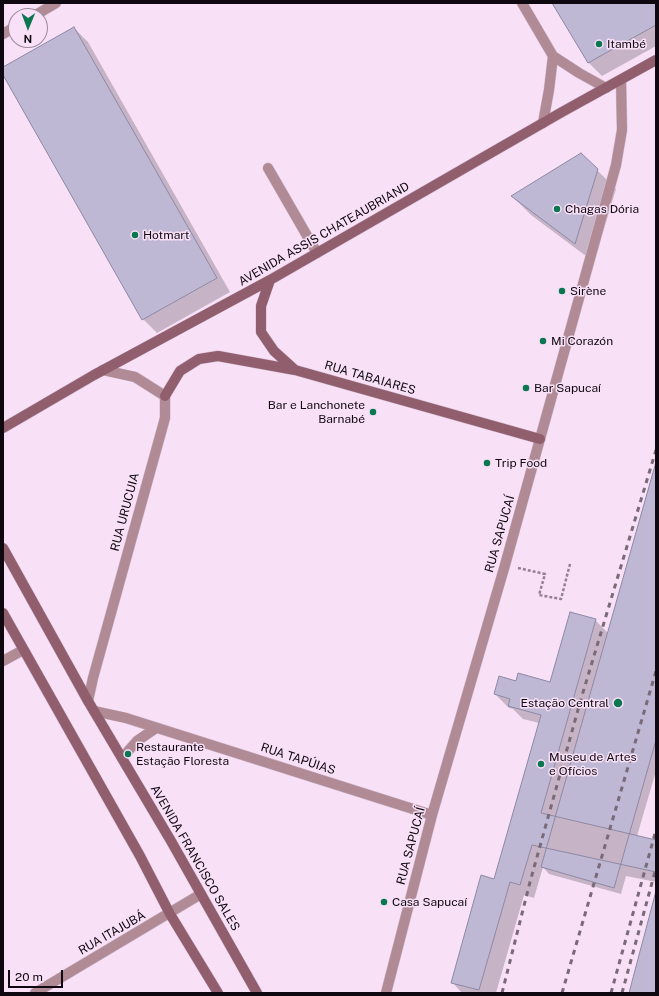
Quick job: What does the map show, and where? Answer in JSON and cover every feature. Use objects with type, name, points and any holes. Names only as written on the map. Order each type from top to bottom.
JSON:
[{"type":"street","points":[[522,3],[553,56],[606,88]]},
{"type":"street","points":[[543,123],[553,56]]},
{"type":"street","name":"AVENIDA ASSIS CHATEAUBRIAND","points":[[3,428],[103,370],[270,280],[543,123],[656,60]]},
{"type":"street","name":"RUA SAPUCAÍ","points":[[386,993],[432,815],[505,565],[616,165],[622,130],[622,79]]},
{"type":"street","points":[[268,168],[317,253]]},
{"type":"street","name":"RUA TABAIARES","points":[[270,280],[261,306],[261,332],[274,351],[295,370],[540,439]]},
{"type":"street","points":[[103,370],[135,377],[165,396],[180,371],[199,359],[218,356],[295,370]]},
{"type":"street","name":"RUA URUCUIA","points":[[88,701],[93,678],[165,418],[165,396]]},
{"type":"street","name":"AVENIDA FRANCISCO SALES","points":[[3,548],[88,701],[257,993]]},
{"type":"street","points":[[3,613],[140,856],[170,914],[218,993]]},
{"type":"street","points":[[3,661],[23,650]]},
{"type":"street","name":"RUA TAPÚIAS","points":[[94,711],[126,718],[432,815]]},
{"type":"street","points":[[122,758],[137,741],[156,728]]},
{"type":"street","name":"RUA ITAJUBÁ","points":[[35,993],[133,934],[170,914],[201,894]]},
{"type":"path","points":[[505,565],[545,574],[539,595],[561,599],[570,564]]},
{"type":"building","name":"Itambé","points":[[552,3],[656,3],[656,25],[588,63]]},
{"type":"building","points":[[74,27],[217,278],[142,320],[3,75],[3,67],[37,48],[48,48],[48,42]]},
{"type":"building","name":"Chagas Dória","points":[[581,153],[598,169],[575,244],[511,196]]},
{"type":"building","points":[[656,462],[656,740],[614,888],[541,867]]},
{"type":"building","name":"Museu de Artes e Ofícios","points":[[570,612],[596,619],[541,813],[656,840],[656,872],[532,845],[520,885],[510,882],[479,990],[451,983],[481,875],[494,879],[541,715],[508,706],[510,699],[494,694],[499,676],[516,681],[518,673],[550,682]]},
{"type":"building","points":[[656,891],[656,993],[629,993]]},
{"type":"railway","points":[[502,993],[530,882],[581,699],[656,450]]},
{"type":"railway","points":[[562,993],[656,671]]},
{"type":"railway","points":[[611,993],[656,830]]},
{"type":"railway","points":[[622,993],[656,868]]},
{"type":"place","name":"Itambé","points":[[599,44]]},
{"type":"place","name":"Chagas Dória","points":[[557,209]]},
{"type":"place","name":"Hotmart","points":[[135,235]]},
{"type":"place","name":"Sirène","points":[[562,291]]},
{"type":"place","name":"Mi Corazón","points":[[543,341]]},
{"type":"place","name":"Bar Sapucaí","points":[[526,388]]},
{"type":"place","name":"Bar e Lanchonete Barnabé","points":[[373,412]]},
{"type":"place","name":"Trip Food","points":[[487,463]]},
{"type":"place","name":"Estação Central","points":[[618,703]]},
{"type":"place","name":"Restaurante Estação Floresta","points":[[128,754]]},
{"type":"place","name":"Museu de Artes e Ofícios","points":[[541,764]]},
{"type":"place","name":"Casa Sapucaí","points":[[384,902]]}]
